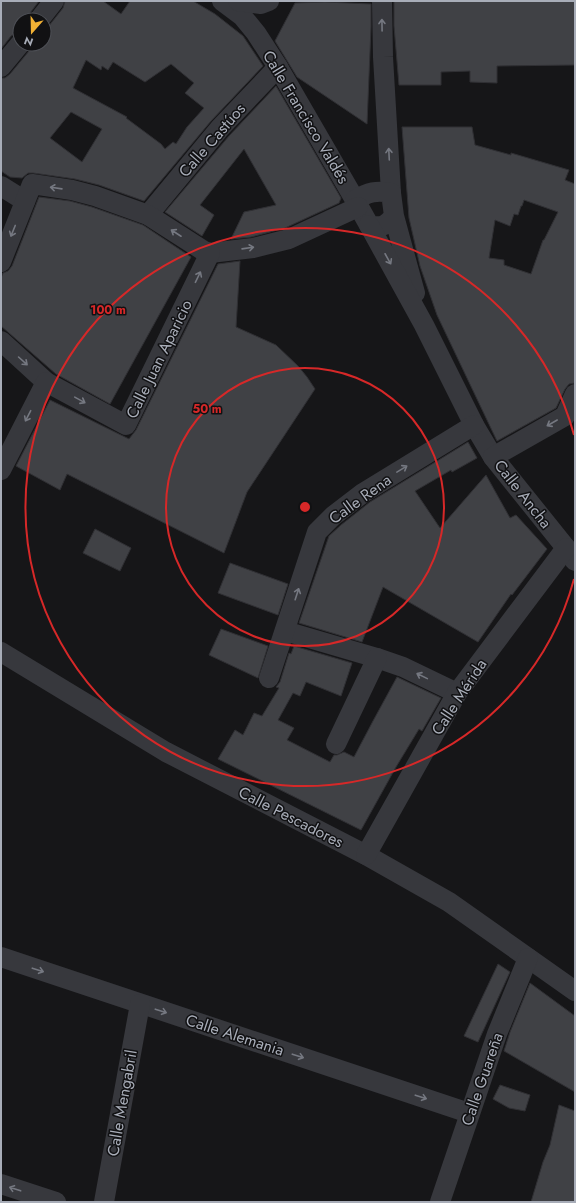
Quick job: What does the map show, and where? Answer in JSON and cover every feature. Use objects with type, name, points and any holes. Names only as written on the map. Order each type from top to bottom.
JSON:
[{"type":"street","points":[[45,12],[54,1]]},
{"type":"street","name":"Calle Francisco Valdés","points":[[222,1],[242,16],[256,33],[278,67],[357,203]]},
{"type":"street","points":[[238,1],[265,2],[256,33]]},
{"type":"street","points":[[382,1],[383,57],[391,193],[394,216],[424,325]]},
{"type":"street","points":[[1,67],[13,52]]},
{"type":"street","name":"Calle Castúos","points":[[148,215],[220,128],[278,67]]},
{"type":"street","points":[[1,262],[32,184],[72,190],[95,196],[148,215],[204,251],[210,253],[252,248],[289,239],[357,203],[363,195],[380,191],[391,193]]},
{"type":"street","points":[[1,186],[25,201]]},
{"type":"street","points":[[357,203],[424,325],[474,425]]},
{"type":"street","points":[[369,225],[377,227],[388,224],[394,216]]},
{"type":"street","name":"Calle Juan Aparicio","points":[[46,382],[126,425],[210,253]]},
{"type":"street","points":[[1,341],[46,382],[1,470]]},
{"type":"street","points":[[494,457],[564,416],[575,394]]},
{"type":"street","name":"Calle Ancha","points":[[474,425],[494,457],[570,554]]},
{"type":"street","name":"Calle Rena","points":[[269,678],[317,532],[333,516],[363,492],[474,425]]},
{"type":"street","name":"Calle Mérida","points":[[366,855],[457,693],[570,554]]},
{"type":"street","points":[[285,631],[403,667],[457,693]]},
{"type":"street","name":"Calle Pescadores","points":[[1,652],[166,752],[366,855],[449,902],[575,991]]},
{"type":"street","points":[[336,744],[377,658]]},
{"type":"street","name":"Calle Alemania","points":[[1,957],[470,1113]]},
{"type":"street","name":"Calle Guareña","points":[[440,1202],[497,1034],[528,958]]},
{"type":"street","name":"Calle Mengabril","points":[[104,1202],[140,1004]]},
{"type":"street","points":[[1,1184],[56,1202]]},
{"type":"building","points":[[1,1],[39,1],[31,12],[12,12],[12,35],[1,49]]},
{"type":"building","points":[[65,1],[103,1],[121,14],[130,1],[193,1],[215,14],[243,36],[263,66],[211,121],[144,201],[99,185],[75,179],[33,173],[28,173],[22,178],[10,177],[1,171],[1,78],[5,78],[10,74],[28,52],[52,52],[52,22],[63,8]],"holes":[[[86,60],[101,70],[102,66],[108,70],[113,62],[145,82],[171,64],[194,83],[185,93],[204,108],[187,127],[176,144],[173,142],[165,149],[161,144],[126,118],[127,117],[73,88]],[[71,112],[102,129],[82,162],[50,138]]]},
{"type":"building","points":[[394,1],[575,1],[575,65],[497,66],[497,83],[470,82],[470,71],[441,72],[441,85],[399,85],[394,26]]},
{"type":"building","points":[[325,2],[371,4],[367,124],[297,77],[275,41],[295,3]]},
{"type":"building","points":[[276,86],[341,198],[339,203],[285,228],[251,237],[231,239],[244,212],[276,205],[244,149],[200,205],[214,215],[202,236],[165,212],[229,136]]},
{"type":"building","points":[[402,127],[472,127],[475,145],[511,155],[511,153],[569,170],[565,180],[575,184],[575,383],[569,384],[565,389],[556,408],[497,441],[437,315],[420,266],[409,218]],"holes":[[[524,200],[558,212],[543,240],[531,274],[504,265],[504,260],[489,258],[495,220],[510,226],[514,214],[518,215]]]},
{"type":"building","points":[[39,197],[70,201],[143,225],[191,257],[110,404],[56,374],[1,326],[1,278],[3,273],[8,271],[12,266]]},
{"type":"building","points":[[240,261],[236,327],[276,345],[298,366],[315,389],[247,492],[224,553],[67,474],[60,490],[16,466],[50,400],[129,439],[136,430],[218,264]]},
{"type":"building","points":[[468,442],[477,458],[452,472],[451,470],[415,491],[440,528],[486,475],[510,518],[516,515],[547,549],[512,595],[511,594],[478,642],[383,587],[362,642],[299,623],[329,536],[370,502]]},
{"type":"building","points":[[95,529],[131,548],[120,571],[83,553]]},
{"type":"building","points":[[230,563],[288,584],[278,615],[218,593]]},
{"type":"building","points":[[221,629],[268,646],[258,678],[209,655]]},
{"type":"building","points":[[294,646],[352,663],[341,696],[306,682],[300,696],[293,693],[278,720],[294,728],[287,740],[330,762],[334,755],[344,752],[354,757],[397,677],[441,698],[422,731],[419,729],[361,830],[218,759],[235,730],[243,735],[254,713],[262,716],[279,688],[276,687],[280,682],[289,653],[291,654]]},
{"type":"building","points":[[498,964],[510,972],[478,1042],[464,1036]]},
{"type":"building","points":[[530,983],[575,1016],[575,1092],[504,1051]]},
{"type":"building","points":[[500,1085],[530,1095],[525,1111],[509,1108],[493,1099]]},
{"type":"building","points":[[559,1105],[575,1111],[575,1202],[531,1202],[543,1162],[550,1145]]}]
